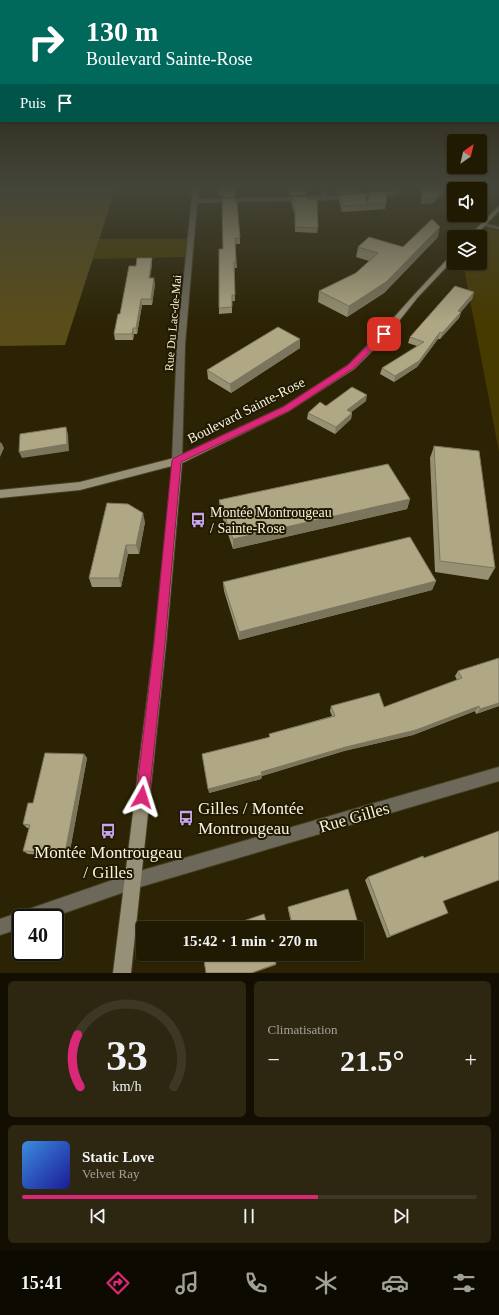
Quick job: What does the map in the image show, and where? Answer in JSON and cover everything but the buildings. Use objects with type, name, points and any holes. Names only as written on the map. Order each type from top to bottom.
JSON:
[{"type":"street","name":"Rue Du Lac-de-Mai","points":[[177,460],[181,344],[191,232]]},
{"type":"street","name":"Boulevard Sainte-Rose","points":[[0,494],[80,486],[177,460],[240,432],[286,409],[351,367],[384,334],[447,263]]},
{"type":"street","points":[[122,973],[160,644],[177,460]]},
{"type":"street","name":"Rue Gilles","points":[[52,909],[133,881],[499,774]]},
{"type":"street","points":[[0,927],[12,923]]},
{"type":"shaded area","points":[[0,232],[101,232],[65,345],[0,346]]},
{"type":"shaded area","points":[[487,232],[499,232],[499,452],[464,270],[487,270]]},
{"type":"shaded area","points":[[99,239],[191,239],[190,257],[93,259]]},
{"type":"place","name":"Montée Montrougeau / Sainte-Rose","points":[[198,520]]},
{"type":"place","name":"Gilles / Montée Montrougeau","points":[[186,818]]},
{"type":"place","name":"Montée Montrougeau / Gilles","points":[[108,831]]},
{"type":"route","points":[[142,797],[160,644],[165,572],[177,460],[240,432],[286,409],[351,367],[384,334]]}]
